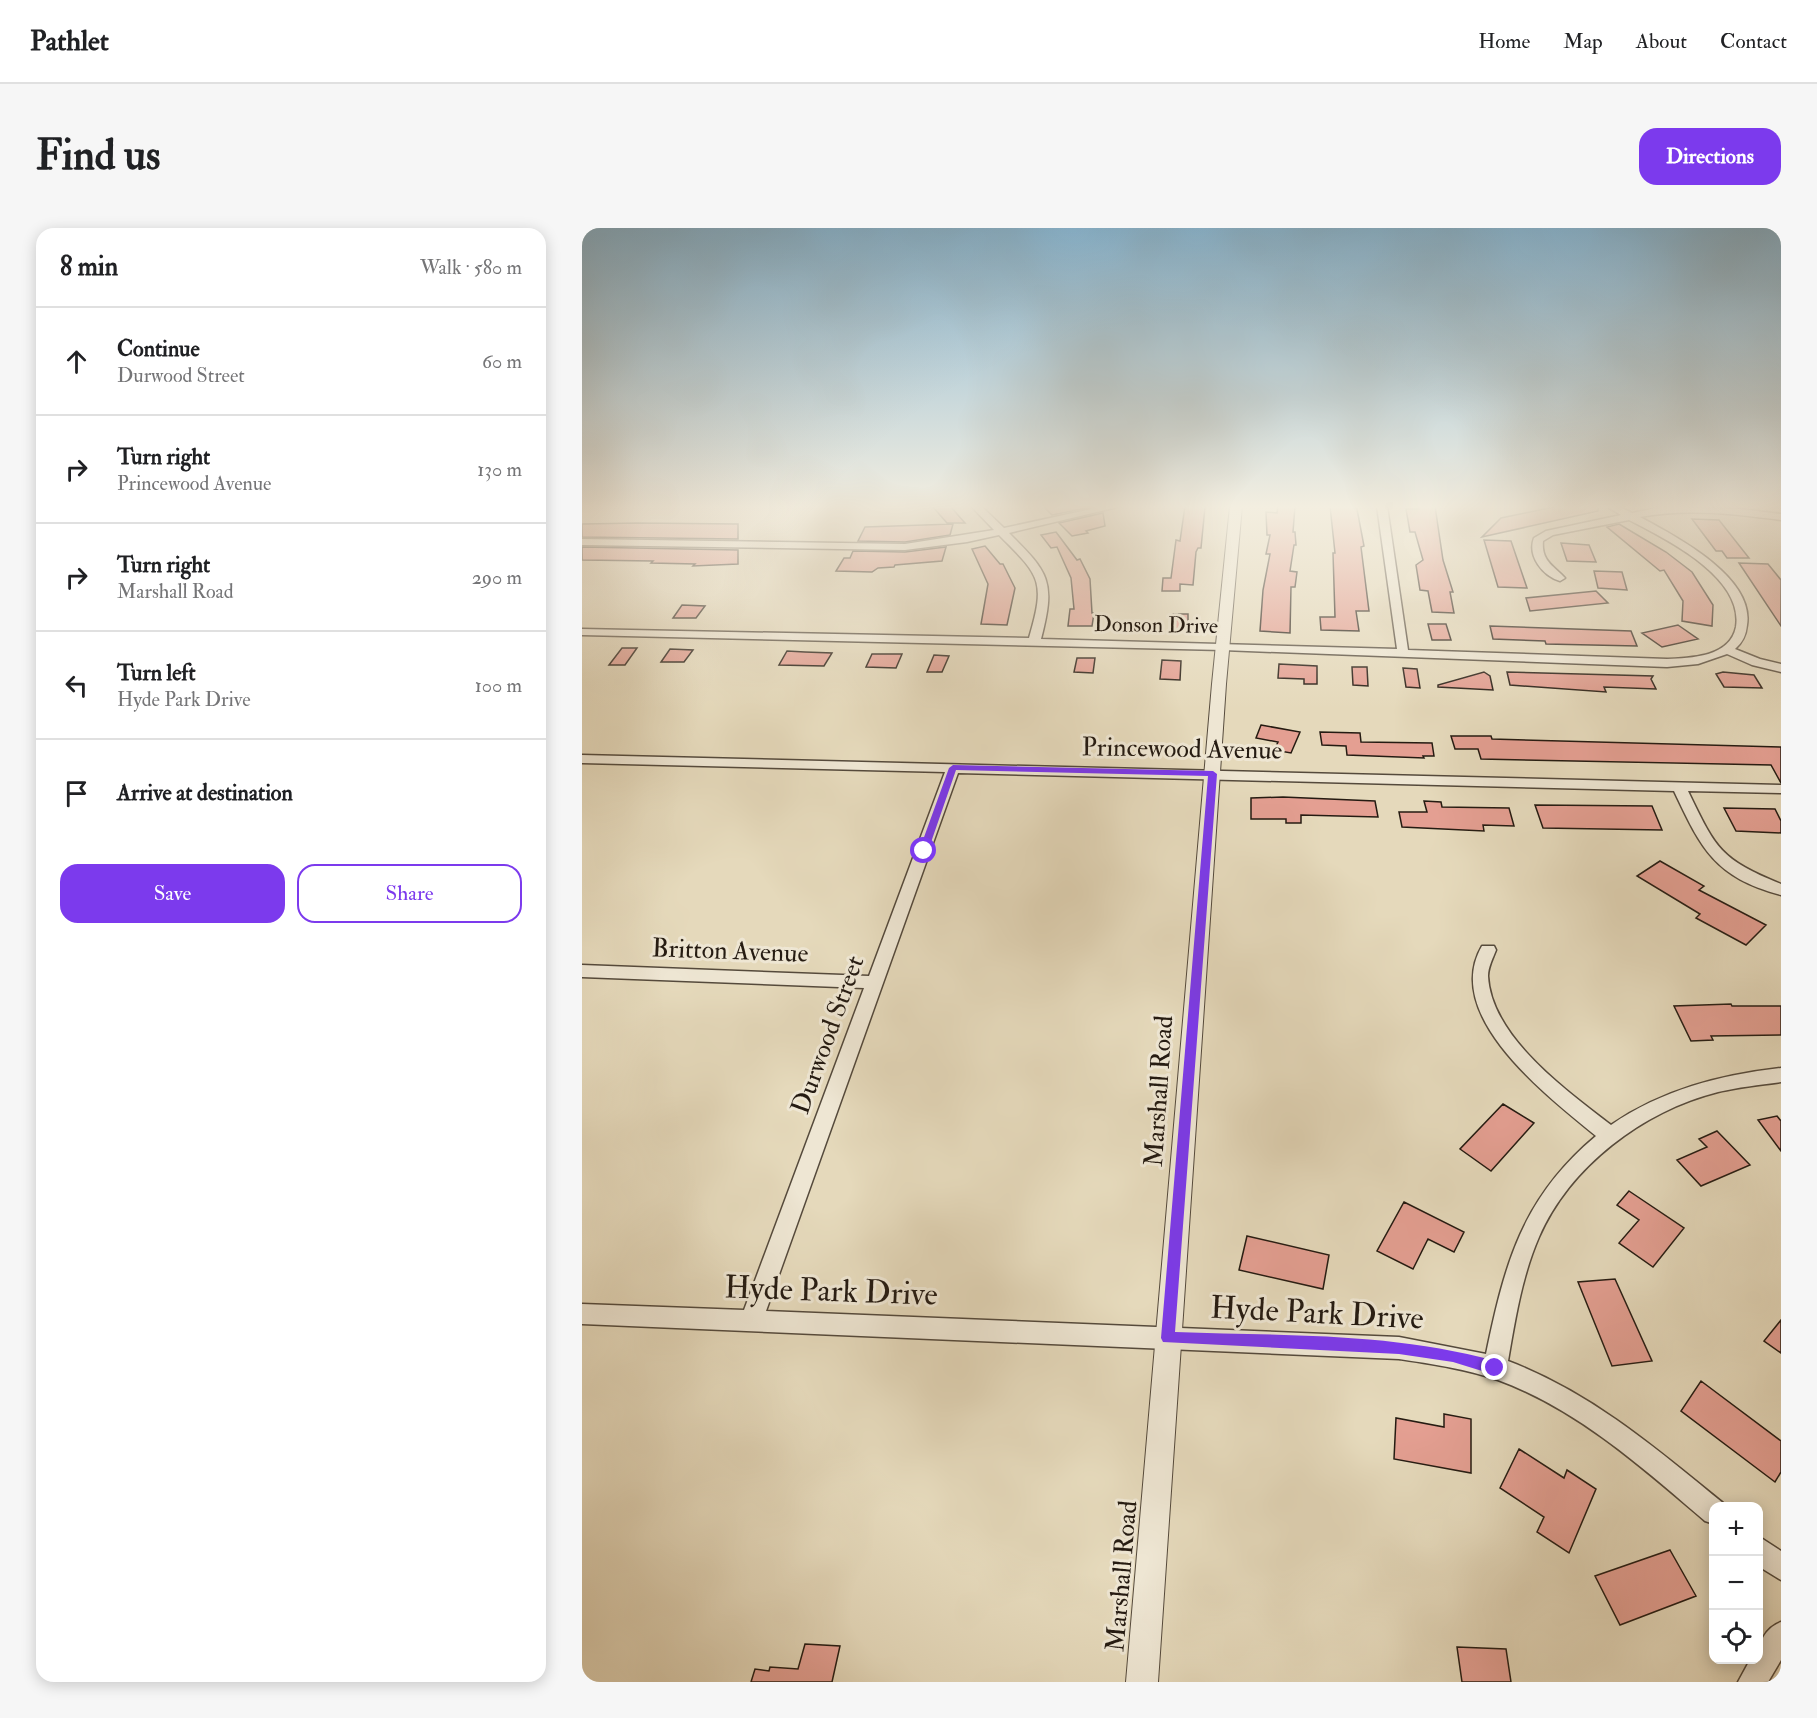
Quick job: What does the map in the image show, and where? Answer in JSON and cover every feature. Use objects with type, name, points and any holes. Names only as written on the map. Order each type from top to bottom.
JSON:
[{"type":"street","points":[[1034,642],[1044,608],[1044,584],[1039,574]]},
{"type":"street","name":"Marshall Road","points":[[1142,1682],[1230,574]]},
{"type":"street","points":[[1392,574],[1403,652]]},
{"type":"street","points":[[1554,574],[1560,578]]},
{"type":"street","points":[[1719,574],[1733,589],[1743,613],[1743,624],[1736,642],[1727,650],[1756,662],[1781,668]]},
{"type":"street","name":"Donson Drive","points":[[582,632],[1223,646],[1667,663],[1697,660],[1727,650]]},
{"type":"street","name":"Princewood Avenue","points":[[582,759],[1781,789]]},
{"type":"street","name":"Durwood Street","points":[[751,1321],[953,768]]},
{"type":"street","points":[[1679,786],[1706,842],[1715,853],[1740,872],[1781,890]]},
{"type":"street","points":[[1488,950],[1482,962],[1481,993],[1503,1034],[1522,1059],[1552,1089],[1610,1136]]},
{"type":"street","name":"Britton Avenue","points":[[582,971],[875,982]]},
{"type":"street","points":[[1495,1368],[1512,1282],[1529,1234],[1547,1201],[1569,1173],[1610,1136],[1638,1117],[1677,1098],[1710,1087],[1781,1075]]},
{"type":"street","name":"Hyde Park Drive","points":[[582,1314],[1399,1348],[1453,1356],[1495,1368],[1540,1386],[1580,1407],[1626,1440],[1709,1509]]},
{"type":"street","points":[[1763,1553],[1781,1567]]},
{"type":"street","points":[[1752,1682],[1781,1635]]},
{"type":"building","points":[[983,574],[1008,574],[1015,588],[1007,625],[981,624],[988,584]]},
{"type":"building","points":[[1069,574],[1087,574],[1090,579],[1092,613],[1094,613],[1092,626],[1068,626],[1070,609],[1074,609]]},
{"type":"building","points":[[1172,574],[1194,574],[1193,585],[1180,584],[1180,591],[1162,591],[1163,578],[1171,578]]},
{"type":"building","points":[[1266,574],[1297,574],[1295,587],[1291,587],[1290,633],[1260,631]]},
{"type":"building","points":[[1334,574],[1364,574],[1369,611],[1356,611],[1359,631],[1321,630],[1320,617],[1335,617]]},
{"type":"building","points":[[1417,574],[1447,574],[1453,592],[1450,592],[1454,613],[1432,612],[1428,591],[1420,590]]},
{"type":"building","points":[[1494,574],[1522,574],[1527,588],[1498,587]]},
{"type":"building","points":[[1595,574],[1623,574],[1627,590],[1598,588]]},
{"type":"building","points":[[1666,574],[1693,574],[1713,605],[1712,626],[1682,621],[1683,601]]},
{"type":"building","points":[[1746,574],[1776,574],[1781,580],[1781,626]]},
{"type":"building","points":[[1596,591],[1608,603],[1530,611],[1526,598]]},
{"type":"building","points":[[682,605],[705,606],[696,618],[673,618]]},
{"type":"building","points":[[1173,614],[1188,614],[1188,629],[1173,629]]},
{"type":"building","points":[[1428,624],[1446,624],[1451,640],[1432,640]]},
{"type":"building","points":[[1678,625],[1698,639],[1662,647],[1642,633]]},
{"type":"building","points":[[1490,626],[1631,631],[1637,646],[1546,644],[1545,641],[1493,639]]},
{"type":"building","points":[[622,648],[637,648],[625,665],[609,665]]},
{"type":"building","points":[[670,649],[693,650],[684,662],[661,662]]},
{"type":"building","points":[[787,651],[832,653],[824,666],[779,665]]},
{"type":"building","points":[[872,654],[902,654],[896,668],[866,667]]},
{"type":"building","points":[[934,655],[949,656],[942,672],[927,672]]},
{"type":"building","points":[[1077,658],[1095,658],[1093,673],[1074,672]]},
{"type":"building","points":[[1162,660],[1181,661],[1180,680],[1160,679]]},
{"type":"building","points":[[1279,664],[1317,666],[1317,684],[1304,684],[1304,679],[1278,678]]},
{"type":"building","points":[[1352,667],[1367,667],[1368,686],[1353,685]]},
{"type":"building","points":[[1403,668],[1417,669],[1420,688],[1406,687]]},
{"type":"building","points":[[1484,672],[1490,676],[1493,690],[1438,687],[1438,685]]},
{"type":"building","points":[[1507,672],[1653,676],[1651,679],[1656,689],[1604,687],[1606,692],[1510,685]]},
{"type":"building","points":[[1723,672],[1754,675],[1762,688],[1724,687],[1716,674]]},
{"type":"building","points":[[1261,725],[1300,732],[1291,753],[1274,750],[1278,742],[1256,738]]},
{"type":"building","points":[[1320,732],[1360,733],[1361,742],[1432,743],[1434,756],[1423,756],[1424,758],[1347,755],[1346,746],[1322,745]]},
{"type":"building","points":[[1451,736],[1781,747],[1781,783],[1771,765],[1481,759],[1478,749],[1455,749]]},
{"type":"building","points":[[1251,798],[1375,801],[1378,817],[1301,815],[1301,823],[1286,823],[1286,819],[1251,819]]},
{"type":"building","points":[[1424,801],[1441,802],[1442,807],[1509,808],[1514,826],[1483,825],[1484,831],[1402,827],[1399,812],[1427,812]]},
{"type":"building","points":[[1535,805],[1652,806],[1662,830],[1543,828]]},
{"type":"building","points":[[1724,808],[1775,809],[1781,821],[1781,833],[1736,831]]},
{"type":"building","points":[[1660,861],[1704,886],[1699,890],[1766,925],[1746,945],[1696,918],[1700,914],[1637,876]]},
{"type":"building","points":[[1731,1004],[1732,1006],[1781,1006],[1781,1035],[1711,1036],[1713,1040],[1691,1041],[1674,1006]]},
{"type":"building","points":[[1503,1104],[1534,1123],[1491,1171],[1460,1149]]},
{"type":"building","points":[[1777,1116],[1781,1121],[1781,1151],[1758,1120]]},
{"type":"building","points":[[1717,1131],[1750,1165],[1701,1186],[1677,1160],[1707,1147],[1699,1139]]},
{"type":"building","points":[[1629,1191],[1684,1228],[1653,1267],[1619,1243],[1639,1220],[1617,1205]]},
{"type":"building","points":[[1404,1202],[1464,1232],[1454,1252],[1428,1239],[1413,1269],[1377,1251]]},
{"type":"building","points":[[1247,1236],[1329,1255],[1323,1289],[1239,1270]]},
{"type":"building","points":[[1615,1279],[1652,1361],[1612,1366],[1578,1282]]},
{"type":"building","points":[[1781,1320],[1781,1353],[1764,1341]]},
{"type":"building","points":[[1701,1381],[1781,1441],[1781,1472],[1775,1482],[1681,1411]]},
{"type":"building","points":[[1444,1414],[1471,1419],[1471,1473],[1394,1459],[1396,1418],[1444,1427]]},
{"type":"building","points":[[1519,1449],[1564,1478],[1567,1470],[1596,1489],[1569,1553],[1537,1532],[1544,1517],[1500,1488]]},
{"type":"building","points":[[1670,1550],[1696,1596],[1620,1625],[1595,1576]]},
{"type":"building","points":[[805,1644],[840,1646],[832,1682],[751,1682],[755,1669],[769,1671],[770,1667],[798,1669]]},
{"type":"building","points":[[1457,1647],[1506,1649],[1511,1682],[1462,1682]]},
{"type":"route","points":[[924,851],[953,768],[1213,774],[1168,1338],[1399,1348],[1453,1356],[1495,1368]]}]
